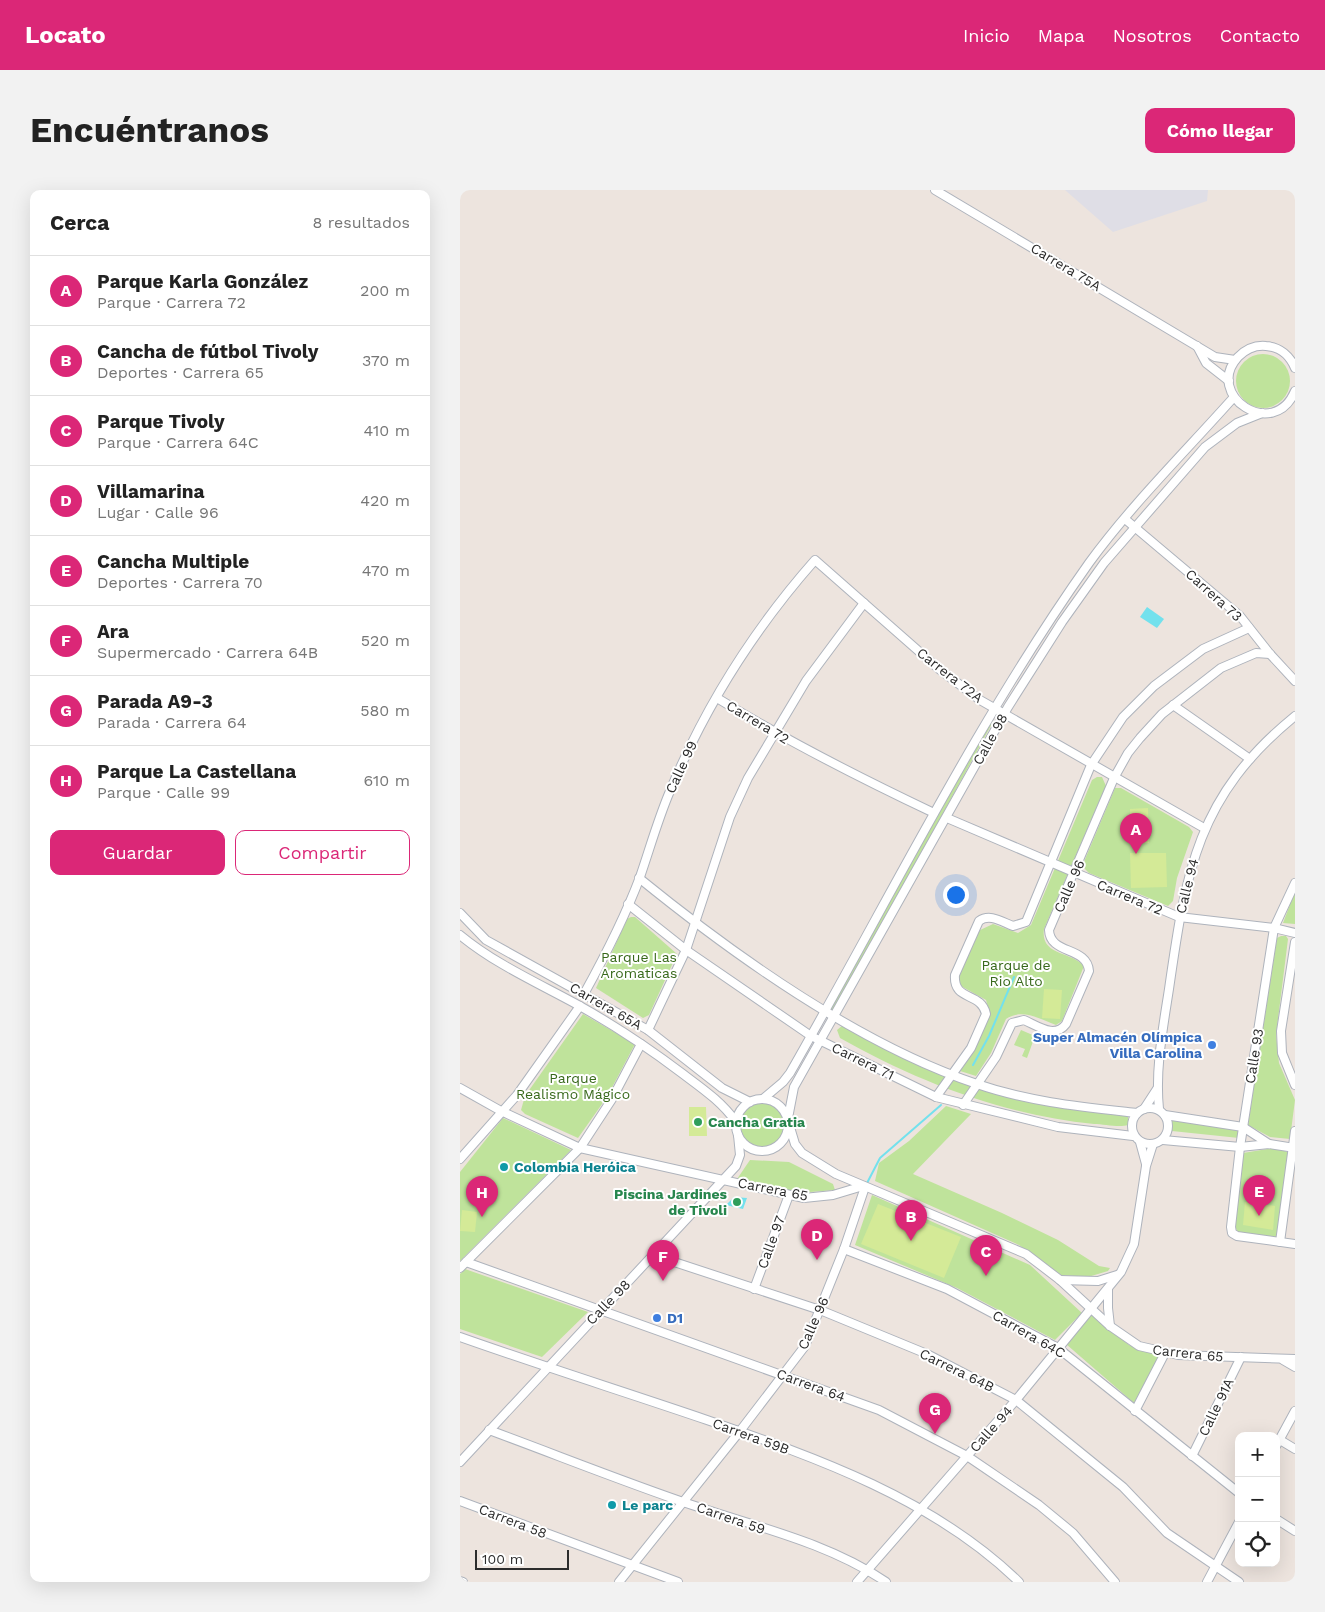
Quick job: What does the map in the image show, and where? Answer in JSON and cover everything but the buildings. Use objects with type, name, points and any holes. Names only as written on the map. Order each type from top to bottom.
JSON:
[{"type":"street","name":"Carrera 75A","points":[[936,190],[1197,346],[1221,359],[1236,360]]},
{"type":"street","name":"Carrera 75A","points":[[1197,346],[1206,363],[1229,381]]},
{"type":"street","points":[[1262,413],[1246,409],[1234,397],[1229,381],[1231,370],[1236,360],[1243,352],[1259,346],[1270,346],[1285,354],[1295,368]]},
{"type":"street","points":[[1285,354],[1295,352]]},
{"type":"street","name":"Calle 98","points":[[788,1122],[793,1090],[947,818],[1004,713],[1098,570],[1134,526],[1211,442],[1237,423],[1283,407],[1295,391]]},
{"type":"street","name":"Calle 98","points":[[764,1098],[783,1082],[811,1036],[993,708],[1089,564],[1125,519],[1234,397]]},
{"type":"street","name":"Carrera 73","points":[[1125,519],[1240,616],[1270,654],[1295,681]]},
{"type":"street","name":"Carrera 72A","points":[[815,560],[939,669],[993,708],[1204,828]]},
{"type":"street","name":"Calle 99","points":[[584,994],[640,878],[669,793],[697,732],[770,615],[815,560]]},
{"type":"street","points":[[648,1030],[686,950],[730,817],[748,778],[773,733],[806,681],[864,603]]},
{"type":"street","name":"Calle 96","points":[[936,1097],[971,1048],[986,1014],[980,1002],[958,991],[954,984],[954,975],[979,921],[984,917],[990,917],[1013,926],[1026,922],[1091,765],[1123,717],[1154,686],[1203,649],[1249,628]]},
{"type":"street","name":"Calle 96","points":[[963,1105],[996,1057],[1012,1023],[1024,1020],[1054,1032],[1061,1030],[1066,1024],[1089,971],[1088,964],[1085,958],[1053,943],[1050,938],[1050,930],[1114,778],[1128,753],[1140,738],[1173,705],[1221,668],[1256,653],[1270,654]]},
{"type":"street","name":"Carrera 72","points":[[717,698],[773,733],[851,774],[934,813]]},
{"type":"street","points":[[1173,705],[1250,759]]},
{"type":"street","name":"Calle 94","points":[[1162,1112],[1157,1089],[1164,1018],[1179,917],[1192,860],[1204,828],[1231,782],[1250,759],[1295,716]]},
{"type":"street","name":"Carrera 72","points":[[947,818],[1179,917],[1274,928],[1295,933]]},
{"type":"street","name":"Carrera 71","points":[[640,878],[696,924],[825,1010],[873,1038],[977,1084],[1049,1103],[1141,1111]]},
{"type":"street","name":"Calle 93","points":[[1280,1242],[1237,1236],[1232,1233],[1231,1227],[1240,1147],[1274,928],[1295,883]]},
{"type":"street","name":"Carrera 71","points":[[628,904],[686,950],[811,1036],[936,1097],[1058,1127],[1133,1136]]},
{"type":"street","name":"Carrera 65A","points":[[460,913],[486,940],[648,1030],[722,1088],[750,1102]]},
{"type":"street","name":"Carrera 65A","points":[[460,935],[476,948],[580,1006],[641,1044],[711,1095],[726,1108],[736,1122]]},
{"type":"street","points":[[1295,942],[1281,1031],[1282,1053],[1292,1071],[1295,1085]]},
{"type":"street","points":[[460,1159],[517,1095],[580,1006]]},
{"type":"street","points":[[463,1265],[580,1148],[612,1099],[641,1044]]},
{"type":"street","name":"Carrera 65","points":[[460,1088],[501,1111],[580,1148],[789,1195],[816,1197],[864,1187],[1012,1246],[1060,1280],[1110,1326],[1139,1346],[1165,1353],[1295,1360]]},
{"type":"street","name":"Calle 94","points":[[1141,1111],[1157,1089]]},
{"type":"street","points":[[788,1122],[782,1142],[771,1150],[752,1149],[738,1135],[736,1122],[743,1107],[750,1102],[764,1098],[777,1102],[788,1122],[795,1144],[802,1153],[836,1174],[864,1187]]},
{"type":"street","points":[[1269,1144],[1243,1127],[1162,1112],[1141,1111],[1132,1120],[1133,1136],[1140,1142],[1153,1144],[1163,1140],[1240,1147],[1269,1144],[1294,1148]]},
{"type":"street","points":[[1162,1112],[1168,1127],[1163,1140]]},
{"type":"street","points":[[1295,1131],[1280,1242],[1295,1244]]},
{"type":"street","name":"Calle 98","points":[[460,1462],[599,1310],[724,1179],[738,1161],[740,1144],[738,1135]]},
{"type":"street","name":"Calle 94","points":[[1140,1142],[1146,1166]]},
{"type":"street","name":"Calle 94","points":[[857,1582],[1016,1400],[1121,1272],[1136,1235],[1146,1166],[1153,1144]]},
{"type":"street","name":"Calle 96","points":[[619,1582],[740,1431],[805,1346],[844,1249],[864,1187]]},
{"type":"street","name":"Calle 97","points":[[754,1290],[789,1195]]},
{"type":"street","name":"Carrera 64C","points":[[844,1249],[947,1289],[1058,1348],[1235,1490]]},
{"type":"street","name":"Carrera 64B","points":[[653,1255],[754,1290],[820,1310],[926,1354],[1016,1400],[1123,1487],[1167,1533],[1240,1582]]},
{"type":"street","name":"Carrera 64","points":[[463,1265],[599,1310],[879,1410],[967,1456],[1039,1505],[1072,1533],[1115,1582]]},
{"type":"street","points":[[1060,1280],[1104,1280],[1121,1272]]},
{"type":"street","points":[[1078,1296],[1084,1281]]},
{"type":"street","points":[[1108,1289],[1110,1326]]},
{"type":"street","name":"Carrera 59B","points":[[460,1337],[546,1368],[740,1431],[847,1472],[920,1510],[965,1538],[1019,1582]]},
{"type":"street","points":[[1135,1411],[1165,1353]]},
{"type":"street","name":"Calle 91A","points":[[1192,1456],[1241,1358]]},
{"type":"street","points":[[1281,1359],[1295,1367]]},
{"type":"street","points":[[1280,1439],[1295,1411]]},
{"type":"street","name":"Carrera 59","points":[[489,1430],[684,1502],[821,1548],[868,1570],[886,1582]]},
{"type":"street","points":[[1280,1444],[1295,1449]]},
{"type":"street","name":"Carrera 58","points":[[460,1501],[678,1582]]},
{"type":"street","points":[[1280,1521],[1295,1530]]},
{"type":"street","points":[[1207,1582],[1235,1530]]},
{"type":"shaded area","points":[[1065,190],[1208,190],[1207,201],[1113,232]]},
{"type":"green space","points":[[1258,354],[1268,354],[1278,358],[1286,366],[1290,381],[1286,396],[1278,404],[1268,408],[1258,408],[1248,404],[1240,396],[1236,386],[1236,376],[1240,366],[1248,358]]},
{"type":"green space","points":[[990,720],[993,722],[834,1012],[829,1009]]},
{"type":"green space","name":"Parque de Rio Alto","points":[[1102,777],[1106,786],[1044,929],[1044,938],[1051,949],[1078,961],[1084,966],[1062,1021],[1056,1025],[1025,1014],[1012,1016],[1006,1019],[991,1053],[976,1076],[960,1071],[976,1047],[990,1014],[986,1000],[959,985],[957,981],[978,931],[993,924],[1018,933],[1031,925],[1092,780]]},
{"type":"green space","points":[[1115,788],[1121,788],[1189,827],[1193,832],[1177,878],[1173,901],[1168,906],[1089,873],[1084,868],[1083,864]]},
{"type":"green space","points":[[1148,808],[1149,843],[1131,844],[1130,809]]},
{"type":"green space","points":[[1130,853],[1166,853],[1167,887],[1131,888]]},
{"type":"green space","points":[[1294,894],[1295,924],[1283,923]]},
{"type":"green space","name":"Parque Las Aromaticas","points":[[635,917],[677,954],[649,1015],[643,1018],[596,988],[627,919]]},
{"type":"green space","points":[[1286,936],[1288,939],[1276,1035],[1279,1063],[1295,1100],[1290,1139],[1270,1137],[1248,1125],[1277,938]]},
{"type":"green space","points":[[1044,989],[1062,990],[1060,1019],[1042,1018]]},
{"type":"green space","name":"Parque Realismo Mágico","points":[[583,1014],[635,1044],[607,1097],[578,1138],[525,1114],[521,1110],[525,1096]]},
{"type":"green space","points":[[843,1025],[983,1087],[1128,1115],[1128,1125],[1116,1126],[1060,1120],[1027,1113],[962,1094],[900,1069],[840,1038],[837,1030]]},
{"type":"green space","points":[[1021,1030],[1035,1036],[1027,1058],[1022,1056],[1025,1049],[1014,1045]]},
{"type":"green space","points":[[766,1103],[778,1109],[783,1116],[783,1134],[778,1141],[771,1146],[758,1147],[750,1144],[743,1137],[740,1121],[743,1113],[750,1106]]},
{"type":"green space","points":[[946,1106],[971,1114],[913,1174],[1058,1240],[1099,1266],[1110,1268],[1108,1271],[1088,1277],[1061,1275],[1019,1245],[875,1181],[879,1163],[909,1141]]},
{"type":"green space","name":"Cancha Gratia","points":[[689,1107],[706,1107],[707,1136],[689,1136]]},
{"type":"green space","points":[[503,1118],[571,1150],[460,1261],[460,1172]]},
{"type":"green space","points":[[1172,1118],[1240,1128],[1239,1138],[1172,1131]]},
{"type":"green space","points":[[1273,1148],[1288,1152],[1277,1238],[1238,1233],[1233,1222],[1243,1153]]},
{"type":"green space","points":[[750,1160],[789,1162],[833,1184],[835,1190],[798,1193],[737,1179]]},
{"type":"green space","points":[[872,1195],[1030,1265],[1082,1313],[1055,1340],[957,1288],[855,1245]]},
{"type":"green space","points":[[1245,1202],[1275,1206],[1273,1230],[1243,1225]]},
{"type":"green space","points":[[878,1204],[961,1237],[944,1278],[861,1244]]},
{"type":"green space","points":[[462,1210],[477,1212],[475,1232],[460,1231]]},
{"type":"green space","points":[[465,1269],[588,1312],[542,1357],[460,1329],[460,1274]]},
{"type":"green space","points":[[1092,1315],[1129,1345],[1160,1356],[1134,1403],[1066,1344]]},
{"type":"water","points":[[1147,607],[1164,619],[1157,628],[1140,617]]},
{"type":"water","name":"Piscina Jardines de Tivoli","points":[[734,1197],[747,1198],[743,1209],[726,1205]]},
{"type":"waterway","points":[[973,1065],[989,1036],[1014,977]]},
{"type":"waterway","points":[[866,1185],[880,1158],[941,1105]]},
{"type":"place","name":"Parque Karla González","points":[[1136,854]]},
{"type":"place","name":"Super Almacén Olímpica Villa Carolina","points":[[1212,1045]]},
{"type":"place","name":"Cancha Gratia","points":[[698,1122]]},
{"type":"place","name":"Colombia Heróica","points":[[504,1167]]},
{"type":"place","name":"Piscina Jardines de Tivoli","points":[[737,1202]]},
{"type":"place","name":"Cancha Multiple","points":[[1259,1216]]},
{"type":"place","name":"Parque La Castellana","points":[[482,1217]]},
{"type":"place","name":"Cancha de fútbol Tivoly","points":[[911,1241]]},
{"type":"place","name":"Villamarina","points":[[817,1260]]},
{"type":"place","name":"Parque Tivoly","points":[[986,1276]]},
{"type":"place","name":"Ara","points":[[663,1281]]},
{"type":"place","name":"D1","points":[[657,1318]]},
{"type":"place","name":"Parada A9-3","points":[[935,1434]]},
{"type":"place","name":"Le parc","points":[[612,1505]]}]
